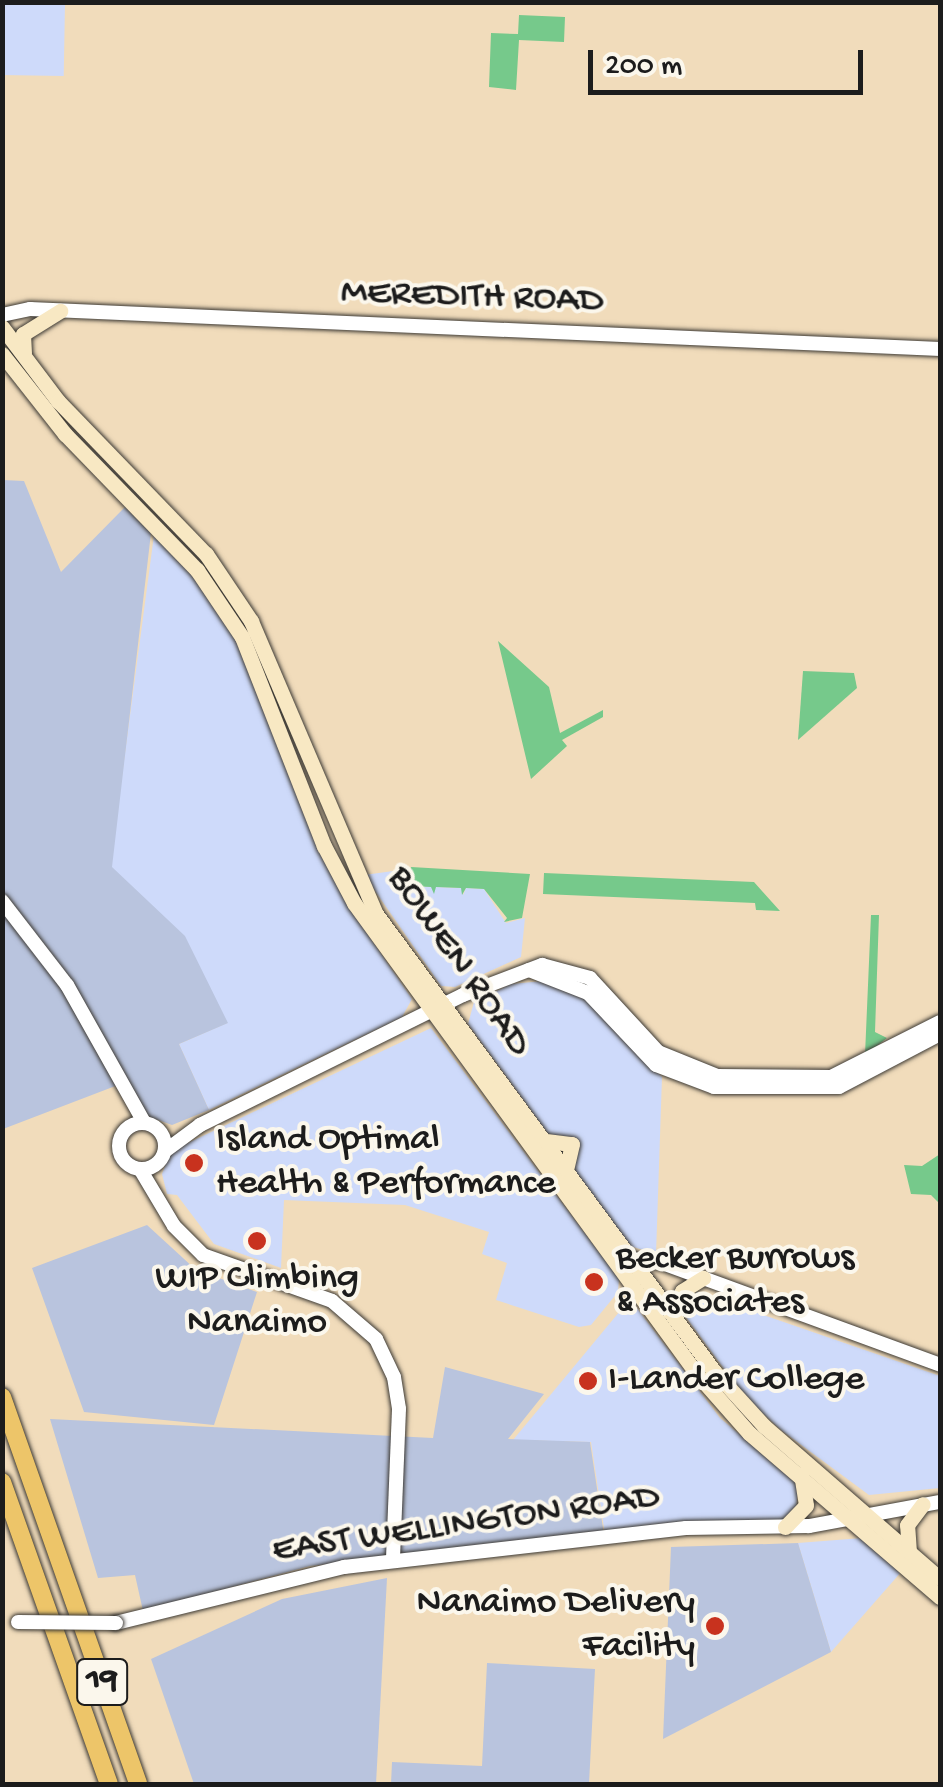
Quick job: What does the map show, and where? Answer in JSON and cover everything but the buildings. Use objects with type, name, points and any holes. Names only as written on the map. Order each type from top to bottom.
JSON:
[{"type":"highway","name":"19","points":[[2,1397],[138,1784]]},
{"type":"highway","name":"19","points":[[2,1482],[109,1784]]},
{"type":"main road","points":[[25,357],[23,334],[60,311]]},
{"type":"main road","name":"BOWEN ROAD","points":[[2,327],[58,402],[206,554],[250,620],[376,914],[636,1291],[725,1409],[940,1597]]},
{"type":"main road","name":"BOWEN ROAD","points":[[2,354],[65,434],[197,570],[242,637],[332,862],[438,1008],[546,1141],[694,1343],[748,1411],[940,1578]]},
{"type":"main road","points":[[574,1206],[617,1253],[632,1259]]},
{"type":"main road","points":[[674,1316],[682,1291],[704,1278]]},
{"type":"main road","points":[[636,1291],[650,1297],[694,1343]]},
{"type":"main road","points":[[785,1527],[806,1504],[801,1474]]},
{"type":"main road","points":[[909,1552],[907,1525],[923,1504]]},
{"type":"street","name":"MEREDITH ROAD","points":[[2,315],[60,311],[940,350]]},
{"type":"street","points":[[2,901],[67,985],[122,1092],[151,1125],[163,1155],[162,1201]]},
{"type":"street","points":[[140,1169],[200,1125],[438,1008],[542,965],[581,973],[606,990],[666,1057],[717,1076],[830,1077],[940,1022]]},
{"type":"street","points":[[530,970],[588,993],[656,1065],[714,1087],[832,1089],[940,1034]]},
{"type":"street","points":[[122,1092],[125,1130],[119,1150],[140,1169],[178,1231],[203,1255],[320,1296],[360,1321],[394,1377],[398,1438],[393,1561]]},
{"type":"street","points":[[125,1130],[151,1125],[200,1125]]},
{"type":"street","points":[[632,1259],[704,1278],[940,1365]]},
{"type":"street","name":"EAST WELLINGTON ROAD","points":[[10,1621],[116,1623],[299,1574],[686,1528],[785,1527],[940,1502]]},
{"type":"shaded area","points":[[3,2],[65,3],[64,76],[2,75]]},
{"type":"shaded area","points":[[3,480],[24,481],[61,572],[125,507],[151,533],[112,867],[185,936],[228,1023],[179,1044],[209,1110],[172,1125],[144,1115],[118,1085],[3,1129]]},
{"type":"shaded area","points":[[154,535],[193,574],[237,640],[362,926],[412,999],[402,1017],[209,1110],[179,1044],[227,1023],[110,866]]},
{"type":"shaded area","points":[[408,869],[408,892],[409,886],[462,888],[463,895],[466,888],[484,889],[506,923],[525,918],[521,957],[455,987],[441,986],[364,875]]},
{"type":"shaded area","points":[[543,981],[578,992],[662,1077],[656,1254],[630,1246],[468,1024],[474,1002],[511,984]]},
{"type":"shaded area","points":[[431,1028],[619,1279],[618,1292],[591,1325],[579,1327],[496,1300],[507,1263],[482,1254],[489,1232],[405,1205],[284,1200],[281,1268],[214,1244],[177,1195],[167,1194],[162,1174],[171,1151]]},
{"type":"shaded area","points":[[147,1225],[195,1269],[257,1292],[214,1425],[84,1412],[32,1268]]},
{"type":"shaded area","points":[[697,1292],[940,1376],[940,1488],[869,1495],[781,1430],[744,1396],[685,1316],[685,1305]]},
{"type":"shaded area","points":[[630,1299],[720,1418],[798,1483],[796,1513],[787,1522],[605,1535],[591,1442],[513,1440]]},
{"type":"shaded area","points":[[445,1367],[544,1394],[508,1439],[590,1442],[604,1535],[310,1566],[143,1611],[135,1575],[98,1578],[50,1419],[433,1438]]},
{"type":"shaded area","points":[[862,1538],[902,1571],[831,1652],[798,1543]]},
{"type":"shaded area","points":[[798,1543],[831,1652],[663,1739],[671,1547]]},
{"type":"shaded area","points":[[387,1578],[376,1784],[194,1784],[151,1659],[282,1599]]},
{"type":"shaded area","points":[[487,1663],[595,1669],[589,1784],[391,1784],[392,1762],[482,1766]]},
{"type":"green space","points":[[519,15],[565,17],[564,42],[519,40],[516,90],[489,87],[491,33],[518,34]]},
{"type":"green space","points":[[498,641],[549,687],[560,733],[603,710],[603,717],[562,740],[567,746],[531,779]]},
{"type":"green space","points":[[803,671],[854,673],[857,688],[798,740]]},
{"type":"green space","points":[[411,867],[530,874],[522,918],[504,922],[507,918],[484,889],[466,888],[462,895],[461,888],[436,887],[434,894],[431,887],[410,886],[407,892]]},
{"type":"green space","points":[[544,873],[754,882],[780,911],[756,910],[755,903],[543,894]]},
{"type":"green space","points":[[871,915],[879,915],[875,1032],[887,1038],[865,1055]]},
{"type":"green space","points":[[940,1154],[940,1204],[931,1195],[911,1194],[904,1165],[922,1166]]},
{"type":"place","name":"Island Optimal Health & Performance","points":[[194,1163]]},
{"type":"place","name":"WIP Climbing Nanaimo","points":[[257,1241]]},
{"type":"place","name":"Becker Burrows & Associates","points":[[594,1282]]},
{"type":"place","name":"I-Lander College","points":[[588,1381]]},
{"type":"place","name":"Nanaimo Delivery Facility","points":[[715,1626]]}]
